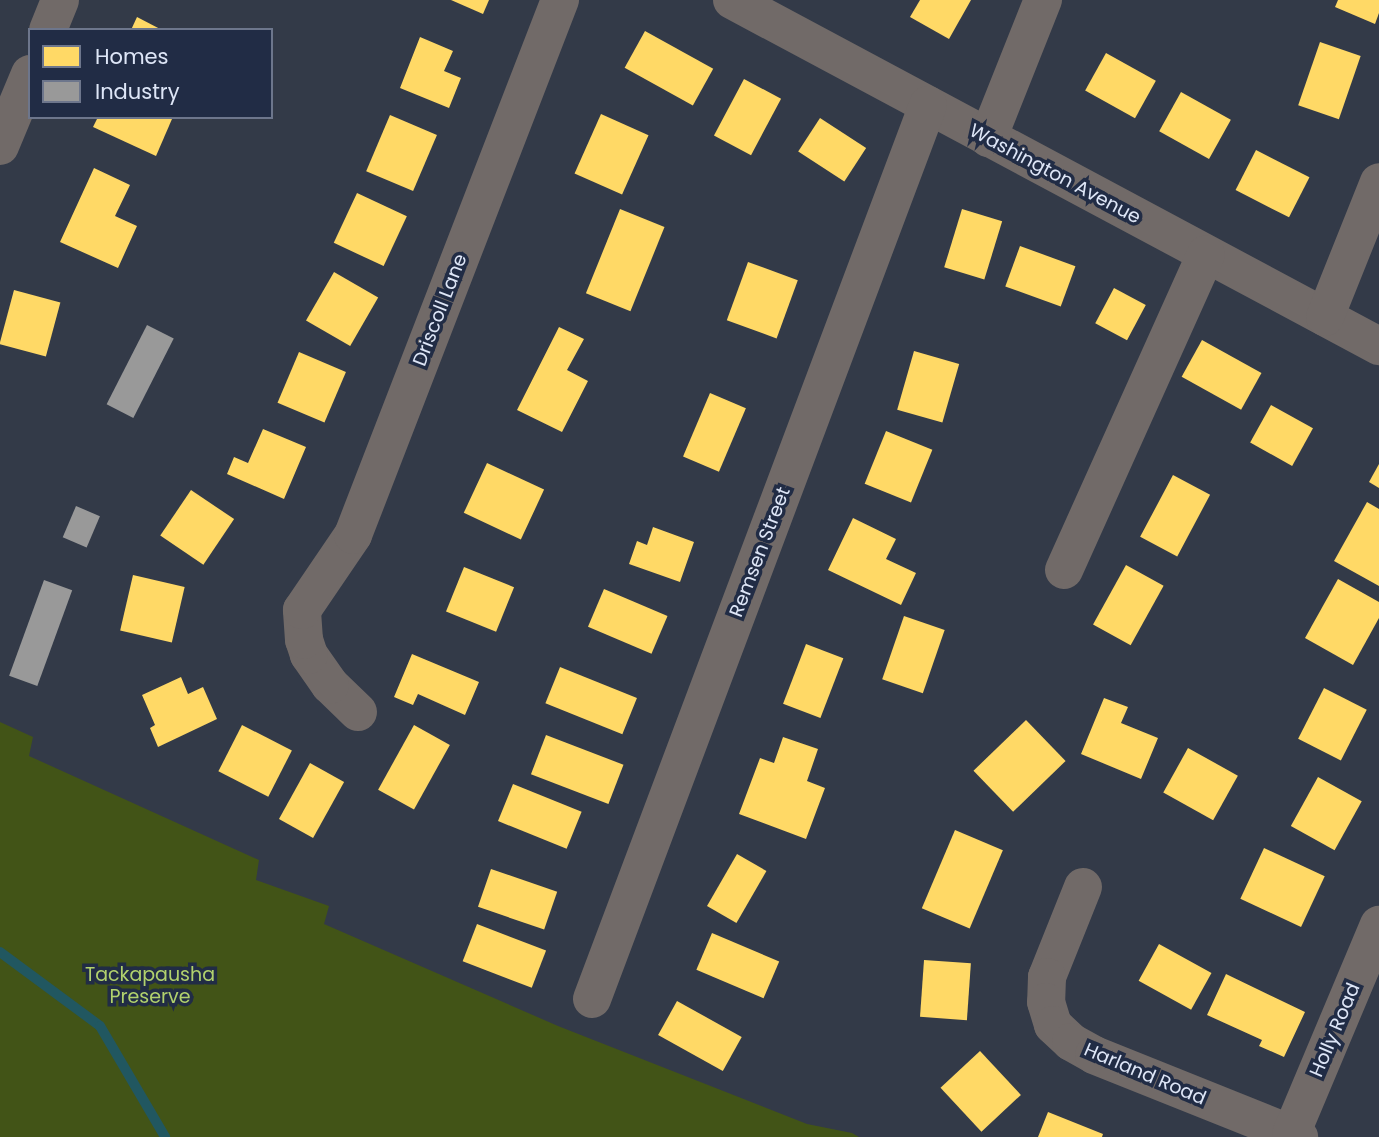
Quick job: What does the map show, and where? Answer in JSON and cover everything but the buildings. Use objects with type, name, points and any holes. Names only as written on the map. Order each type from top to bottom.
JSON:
[{"type":"street","points":[[49,28],[60,0]]},
{"type":"street","name":"Driscoll Lane","points":[[358,712],[330,685],[309,656],[304,640],[302,610],[353,535],[560,0]]},
{"type":"street","name":"Washington Avenue","points":[[732,0],[1379,346]]},
{"type":"street","points":[[988,138],[1043,0]]},
{"type":"street","points":[[0,146],[28,79]]},
{"type":"street","name":"Remsen Street","points":[[592,999],[928,105]]},
{"type":"street","points":[[1325,317],[1379,182]]},
{"type":"street","points":[[1064,570],[1206,254]]},
{"type":"street","name":"Harland Road","points":[[1083,887],[1047,977],[1046,1002],[1053,1025],[1071,1042],[1094,1055],[1295,1135]]},
{"type":"street","name":"Holly Road","points":[[1295,1135],[1379,925]]},
{"type":"green space","name":"Tackapausha Preserve","points":[[0,722],[33,737],[29,756],[259,860],[256,880],[329,906],[324,924],[558,1026],[807,1124],[852,1133],[859,1137],[0,1137]]},
{"type":"waterway","points":[[0,952],[100,1026],[165,1137]]}]
